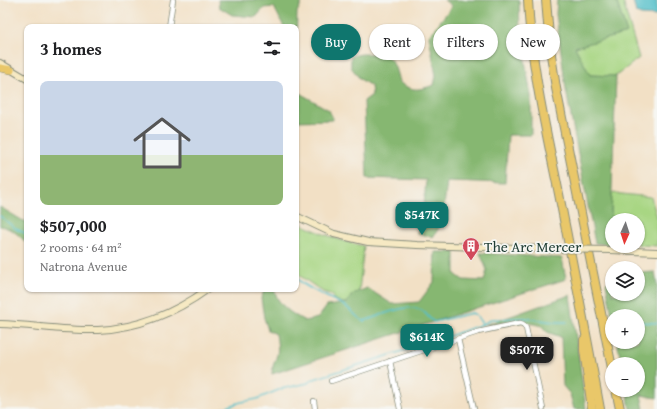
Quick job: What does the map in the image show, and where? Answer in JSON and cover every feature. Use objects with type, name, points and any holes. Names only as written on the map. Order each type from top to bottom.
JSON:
[{"type":"highway","points":[[528,0],[530,40],[536,81],[586,329],[600,409]]},
{"type":"highway","points":[[546,0],[554,75],[610,357]]},
{"type":"highway","points":[[586,329],[584,350],[592,409]]},
{"type":"highway","points":[[617,397],[620,409]]},
{"type":"main road","points":[[0,63],[24,77]]},
{"type":"main road","points":[[0,68],[11,70]]},
{"type":"main road","points":[[299,217],[334,234],[352,240],[368,242],[417,245],[657,252]]},
{"type":"main road","points":[[0,324],[84,330],[122,327],[150,321],[184,305],[204,292]]},
{"type":"street","points":[[169,24],[173,0]]},
{"type":"street","points":[[331,382],[478,332],[520,323],[526,328],[544,409]]},
{"type":"street","points":[[458,339],[474,409]]},
{"type":"street","points":[[390,361],[400,409]]},
{"type":"street","points":[[314,401],[316,409]]},
{"type":"green space","points":[[218,0],[303,0],[297,12],[297,24],[282,24],[274,7],[264,8],[256,17],[232,15],[219,7]]},
{"type":"green space","points":[[444,0],[519,0],[520,24],[506,24],[506,60],[525,60],[531,96],[531,135],[508,135],[505,183],[447,181],[442,223],[433,237],[417,233],[423,218],[426,180],[367,178],[364,101],[372,95],[371,86],[360,79],[351,67],[351,60],[361,60],[361,54],[369,54],[369,60],[391,60],[399,82],[412,89],[416,89],[434,85],[436,76],[433,60],[498,60],[498,24],[438,24],[452,6]]},
{"type":"green space","points":[[557,0],[616,0],[627,33],[575,47],[590,75],[616,76],[611,213],[605,213],[605,244],[595,243],[566,90],[560,44],[560,24],[557,24]]},
{"type":"green space","points":[[616,0],[623,0],[639,58],[616,76],[590,75],[575,47],[627,33]]},
{"type":"green space","points":[[433,31],[433,59],[429,36]]},
{"type":"green space","points":[[299,93],[329,110],[333,120],[299,121]]},
{"type":"green space","points":[[612,193],[651,197],[657,217],[657,246],[645,245],[645,213],[611,213]]},
{"type":"green space","points":[[0,207],[24,221],[24,241],[15,232],[0,226]]},
{"type":"green space","points":[[299,222],[329,236],[364,246],[359,291],[353,294],[346,303],[333,299],[333,295],[323,292],[299,275]]},
{"type":"green space","points":[[435,252],[455,252],[455,274],[463,280],[484,281],[487,270],[480,253],[562,258],[566,279],[272,374],[278,346],[276,334],[268,330],[264,318],[261,298],[264,292],[275,292],[278,300],[290,312],[305,321],[318,318],[327,306],[346,303],[353,294],[367,288],[392,304],[419,302],[434,282]]},
{"type":"green space","points":[[655,272],[657,286],[657,398],[645,396],[645,357],[620,357],[619,349],[645,349],[645,309],[611,309],[609,301],[645,301],[645,273]]},
{"type":"green space","points":[[570,295],[586,409],[574,409],[570,394],[563,386],[561,337],[547,332],[542,326],[521,322],[486,325]]},
{"type":"green space","points":[[628,397],[641,397],[644,409],[630,409]]},
{"type":"water","points":[[633,0],[657,0],[657,16],[641,15],[636,13]]},
{"type":"waterway","points":[[0,216],[16,229],[24,233]]},
{"type":"waterway","points":[[299,281],[311,289],[345,306],[364,321],[392,311],[415,308],[423,311],[434,322],[472,313],[477,316],[482,324]]},
{"type":"waterway","points":[[221,409],[241,402],[257,399],[281,389],[308,383],[311,380],[444,338],[483,324],[492,319],[525,318],[554,322],[567,322]]},
{"type":"waterway","points":[[645,322],[657,323]]},
{"type":"place","name":"The Arc Mercer","points":[[471,261]]}]
